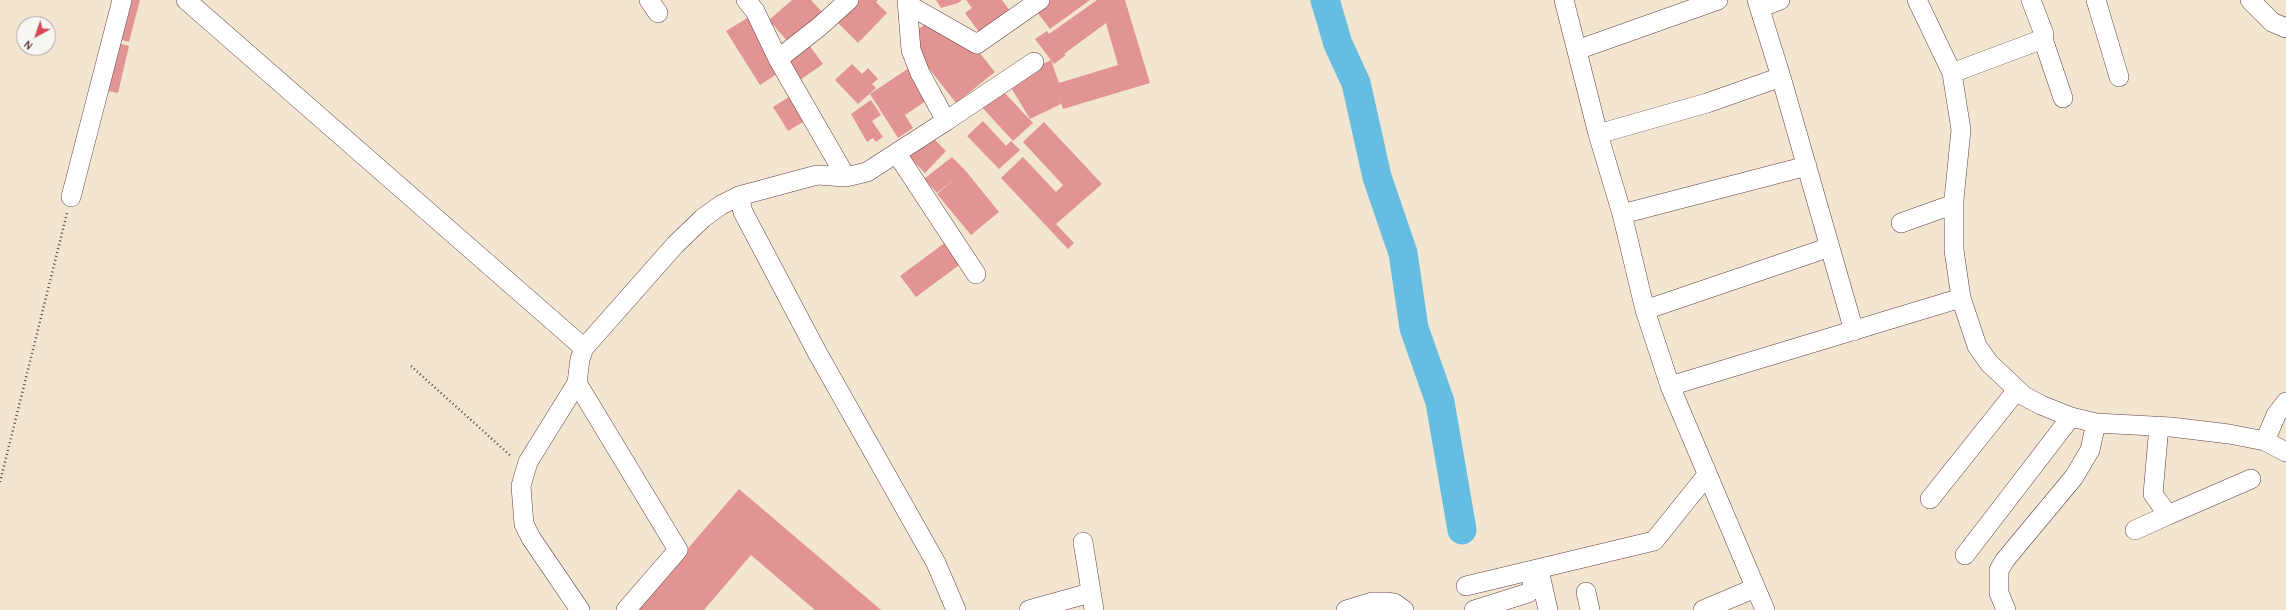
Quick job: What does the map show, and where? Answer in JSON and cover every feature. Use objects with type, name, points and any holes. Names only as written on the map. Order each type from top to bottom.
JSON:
[{"type":"street","points":[[71,198],[122,0]]},
{"type":"street","points":[[186,0],[584,348]]},
{"type":"street","points":[[746,0],[755,12],[778,58],[846,176]]},
{"type":"street","points":[[778,58],[819,27],[849,0]]},
{"type":"street","points":[[907,2],[977,44],[1040,0]]},
{"type":"street","points":[[1564,0],[1598,134],[1622,214],[1645,310],[1670,386],[1765,610]]},
{"type":"street","points":[[1577,50],[1718,0]]},
{"type":"street","points":[[1780,0],[1759,4],[1782,76],[1854,331]]},
{"type":"street","points":[[1918,0],[1955,72],[1961,130],[1954,204],[1954,250],[1961,298],[1977,346],[1999,374],[2017,390],[2041,406],[2071,417],[2096,423],[2159,426],[2229,434],[2274,422],[2286,452]]},
{"type":"street","points":[[2031,0],[2044,34],[2043,39],[2063,98]]},
{"type":"street","points":[[2096,0],[2119,77]]},
{"type":"street","points":[[2250,0],[2272,22],[2286,28]]},
{"type":"street","points":[[907,2],[911,50],[920,73],[946,121]]},
{"type":"street","points":[[1955,72],[2043,39]]},
{"type":"street","points":[[580,610],[531,538],[524,524],[521,486],[526,469],[544,434],[577,383],[580,359],[584,348],[675,245],[703,218],[721,205],[739,196],[816,175],[846,176],[867,172],[897,154],[1034,62]]},
{"type":"street","points":[[1598,134],[1707,103],[1782,76]]},
{"type":"street","points":[[897,154],[976,274]]},
{"type":"street","points":[[1622,214],[1807,166]]},
{"type":"street","points":[[739,196],[743,212],[818,354],[936,562],[956,610]]},
{"type":"street","points":[[1901,223],[1954,204]]},
{"type":"street","points":[[1645,310],[1830,247]]},
{"type":"street","points":[[1670,386],[1961,298]]},
{"type":"street","points":[[577,383],[678,550],[626,610]]},
{"type":"street","points":[[1930,499],[2017,390]]},
{"type":"street","points":[[1965,555],[2071,417]]},
{"type":"street","points":[[2006,610],[1999,593],[1999,570],[2005,560],[2074,477],[2090,450],[2096,423]]},
{"type":"street","points":[[2159,426],[2153,494],[2168,515]]},
{"type":"street","points":[[1466,586],[1654,541],[1707,475]]},
{"type":"street","points":[[2135,530],[2251,479]]},
{"type":"street","points":[[1029,610],[1092,602],[1083,542]]},
{"type":"street","points":[[1474,610],[1528,594],[1533,588],[1535,570]]},
{"type":"street","points":[[1535,570],[1548,610]]},
{"type":"street","points":[[1703,610],[1755,588]]},
{"type":"street","points":[[1346,610],[1372,602],[1388,602],[1394,603],[1404,610]]},
{"type":"path","points":[[0,482],[71,198]]},
{"type":"path","points":[[411,366],[526,469]]},
{"type":"building","points":[[125,0],[140,0],[129,42],[115,38]]},
{"type":"building","points":[[792,0],[811,0],[823,13],[789,43],[769,20]]},
{"type":"building","points":[[853,0],[878,0],[876,2],[887,13],[858,43],[836,21]]},
{"type":"building","points":[[936,0],[962,0],[958,3],[941,8]]},
{"type":"building","points":[[966,0],[1002,0],[1010,11],[979,32],[965,13],[972,8]]},
{"type":"building","points":[[1045,0],[1090,0],[1050,29],[1034,8]]},
{"type":"building","points":[[1097,0],[1125,0],[1150,83],[1063,109],[1057,92],[1061,104],[1030,119],[1007,81],[1051,60],[1035,39],[1047,31],[1049,34]],"holes":[[[1106,23],[1118,65],[1059,83],[1051,60],[1054,64],[1066,55],[1064,54]]]},
{"type":"building","points":[[749,17],[783,70],[760,85],[726,31]]},
{"type":"building","points":[[931,20],[974,46],[995,72],[956,103],[924,62],[925,60],[916,46],[912,34]]},
{"type":"building","points":[[114,42],[129,46],[118,93],[102,90]]},
{"type":"building","points":[[807,42],[823,64],[800,80],[785,58]]},
{"type":"building","points":[[852,64],[862,74],[868,68],[878,79],[872,84],[876,88],[858,104],[835,80]]},
{"type":"building","points":[[909,68],[929,99],[905,115],[913,128],[898,138],[870,94]]},
{"type":"building","points":[[1000,88],[1033,123],[1013,141],[981,106]]},
{"type":"building","points":[[792,95],[808,119],[788,131],[773,107]]},
{"type":"building","points":[[871,100],[881,115],[872,121],[883,137],[876,142],[873,138],[867,142],[851,114]]},
{"type":"building","points":[[983,121],[1006,146],[1011,141],[1020,150],[999,169],[967,136]]},
{"type":"building","points":[[1044,122],[1102,184],[1056,224],[1074,243],[1068,249],[1001,178],[1023,157],[1056,192],[1063,185],[1023,142]]},
{"type":"building","points":[[930,135],[946,151],[925,173],[909,157]]},
{"type":"building","points":[[952,157],[965,170],[999,212],[971,235],[937,194],[956,178],[937,193],[924,179]]},
{"type":"building","points":[[950,239],[966,260],[916,297],[900,276]]},
{"type":"building","points":[[739,489],[881,610],[815,610],[751,555],[704,610],[635,610]]},
{"type":"waterway","points":[[1325,0],[1338,44],[1356,83],[1377,177],[1403,253],[1414,328],[1440,402],[1462,530]]}]
